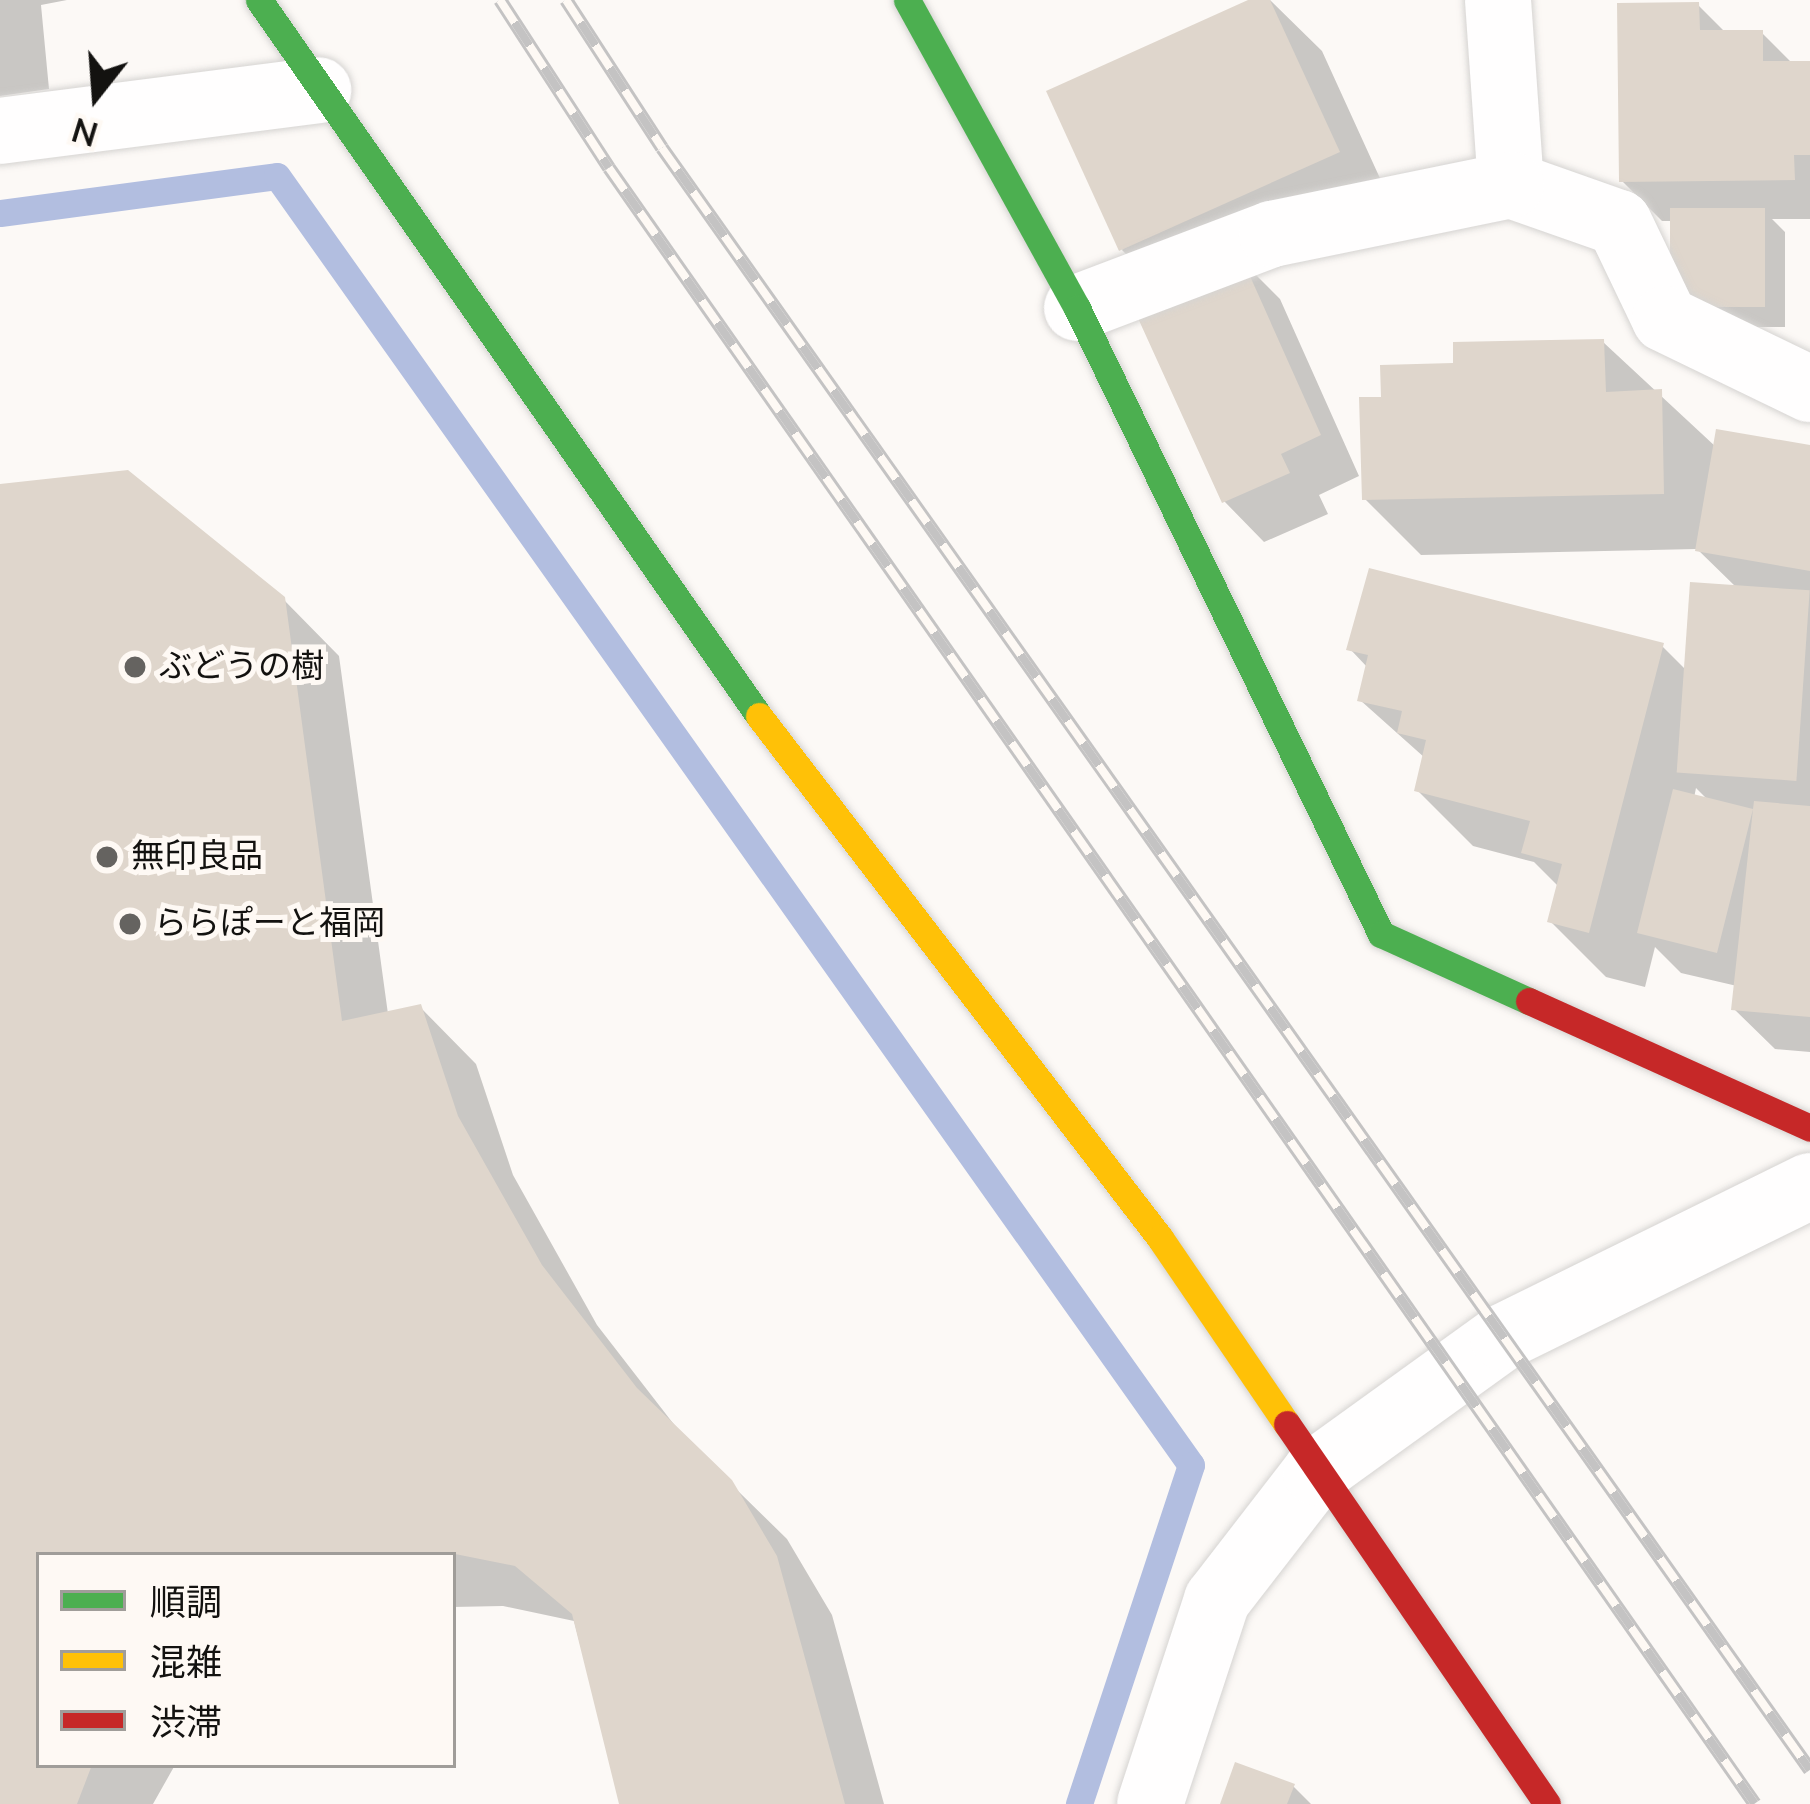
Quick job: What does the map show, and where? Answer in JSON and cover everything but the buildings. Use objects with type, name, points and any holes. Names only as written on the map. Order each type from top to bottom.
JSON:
[{"type":"street","points":[[259,0],[766,726],[1160,1238],[1547,1804]]},
{"type":"street","points":[[907,0],[1077,308],[1381,934],[1810,1128]]},
{"type":"street","points":[[1498,0],[1510,185]]},
{"type":"street","points":[[0,131],[318,90]]},
{"type":"street","points":[[1077,308],[1272,234],[1510,185],[1619,223],[1665,320],[1810,389]]},
{"type":"street","points":[[1150,1804],[1217,1600],[1316,1472],[1503,1337],[1810,1186]]},
{"type":"waterway","points":[[0,213],[277,176],[1191,1465],[1079,1804]]},
{"type":"railway","points":[[500,0],[609,168],[1755,1804]]},
{"type":"railway","points":[[566,0],[662,148],[1810,1770]]},
{"type":"traffic: fast","points":[[259,0],[759,716]]},
{"type":"traffic: fast","points":[[907,0],[1077,308],[1381,934],[1529,1001]]},
{"type":"traffic: slow","points":[[759,716],[1160,1238],[1287,1424]]},
{"type":"traffic: jam","points":[[1529,1001],[1810,1128]]},
{"type":"traffic: jam","points":[[1287,1424],[1547,1804]]},
{"type":"place","name":"ぶどうの樹","points":[[135,667]]},
{"type":"place","name":"無印良品","points":[[107,857]]},
{"type":"place","name":"ららぽーと福岡","points":[[130,924]]}]
